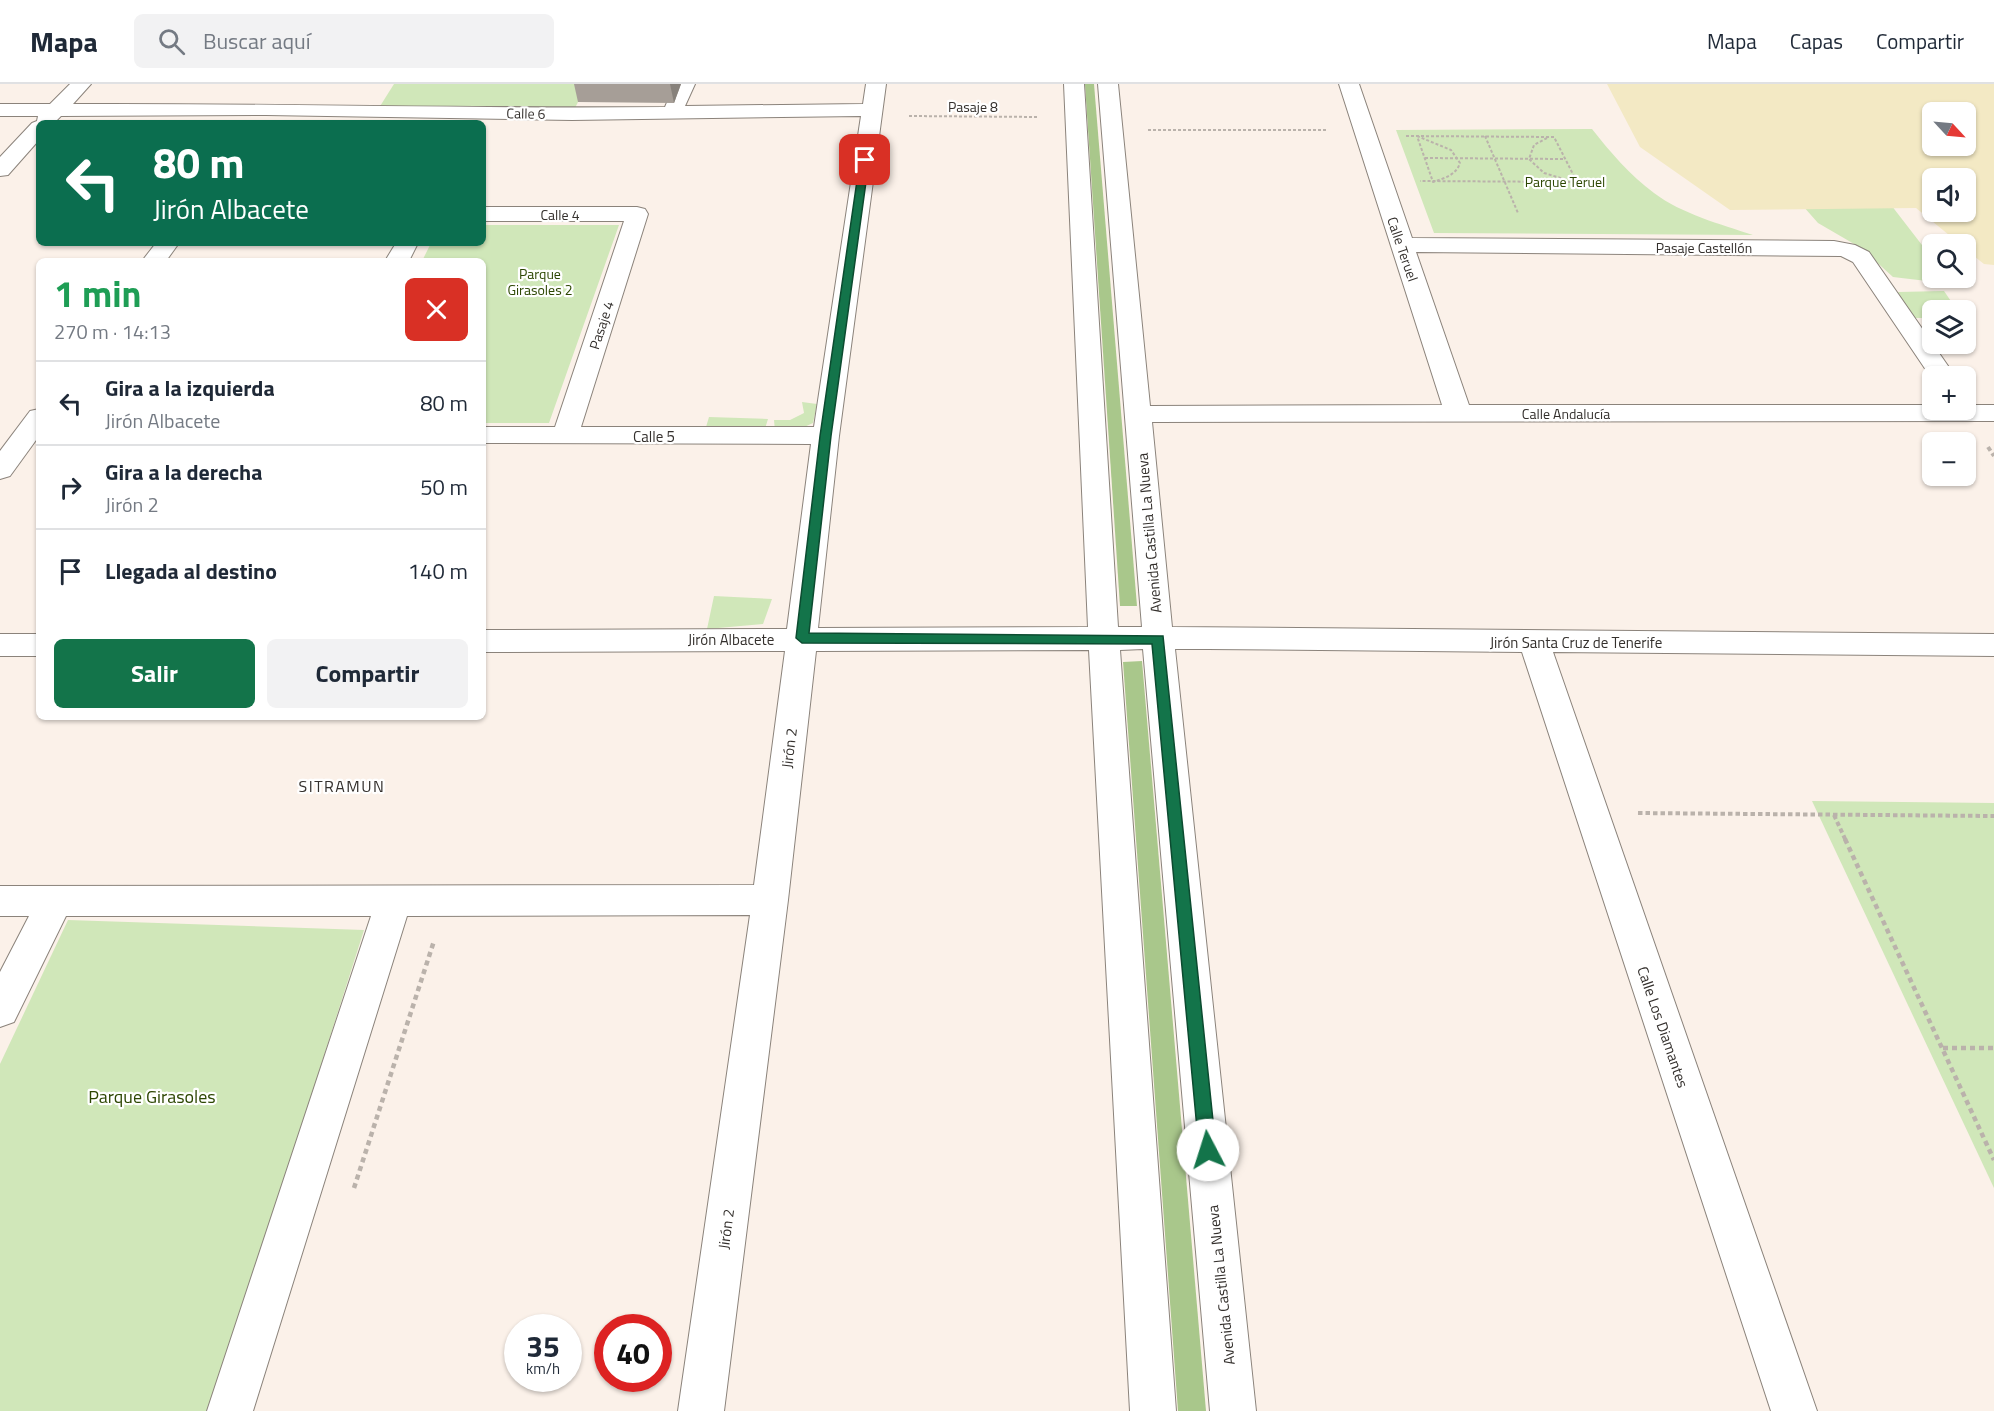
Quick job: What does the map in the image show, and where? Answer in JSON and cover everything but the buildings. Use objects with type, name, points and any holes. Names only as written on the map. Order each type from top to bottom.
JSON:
[{"type":"street","points":[[49,117],[81,84]]},
{"type":"street","points":[[672,114],[685,84]]},
{"type":"street","points":[[1074,84],[1104,639],[1153,1411]]},
{"type":"street","name":"Avenida Castilla La Nueva","points":[[1108,84],[1158,639],[1233,1411]]},
{"type":"street","name":"Calle Teruel","points":[[1348,84],[1458,413]]},
{"type":"street","points":[[190,110],[203,93]]},
{"type":"street","name":"Calle 6","points":[[0,110],[49,117],[190,110],[261,116],[382,103],[672,114],[873,103]]},
{"type":"street","name":"Jirón 2","points":[[701,1411],[770,900],[826,436],[873,103]]},
{"type":"street","points":[[0,170],[36,130]]},
{"type":"street","name":"Calle 4","points":[[486,214],[637,214]]},
{"type":"street","name":"Pasaje 4","points":[[565,436],[637,214]]},
{"type":"street","name":"Pasaje Castellón","points":[[1401,245],[1834,248],[1847,250],[1861,257],[1936,366]]},
{"type":"street","points":[[156,258],[166,246]]},
{"type":"street","name":"Calle Andalucía","points":[[1138,414],[1922,411]]},
{"type":"street","name":"Calle Andalucía","points":[[1976,412],[1994,413]]},
{"type":"street","points":[[0,470],[35,428]]},
{"type":"street","name":"Calle 5","points":[[486,435],[826,436]]},
{"type":"street","name":"Jirón Albacete","points":[[486,641],[802,638],[1158,639]]},
{"type":"street","name":"Jirón Santa Cruz de Tenerife","points":[[1158,639],[1994,645]]},
{"type":"street","name":"Calle Los Diamantes","points":[[1534,642],[1794,1411]]},
{"type":"street","points":[[0,645],[36,645]]},
{"type":"street","points":[[0,901],[770,900]]},
{"type":"street","points":[[0,1010],[55,901]]},
{"type":"street","points":[[230,1411],[394,901]]},
{"type":"path","name":"Pasaje 8","points":[[873,103],[1076,121]]},
{"type":"path","points":[[1111,126],[1145,130],[1336,130],[1417,136],[1554,137]]},
{"type":"path","points":[[1417,136],[1433,182]]},
{"type":"path","points":[[1417,136],[1446,145],[1461,159],[1461,166],[1457,172],[1433,182]]},
{"type":"path","points":[[1485,136],[1531,245]]},
{"type":"path","points":[[1554,137],[1539,140],[1532,145],[1528,152],[1529,159],[1544,173],[1576,182]]},
{"type":"path","points":[[1554,137],[1576,182]]},
{"type":"path","points":[[1425,158],[1565,159]]},
{"type":"path","points":[[1380,181],[1576,182]]},
{"type":"path","points":[[1629,813],[1994,816]]},
{"type":"path","points":[[1834,815],[1994,1160]]},
{"type":"path","points":[[351,1196],[447,901]]},
{"type":"path","points":[[1943,1048],[1994,1048]]},
{"type":"green space","points":[[394,84],[587,84],[572,114],[377,111]]},
{"type":"green space","points":[[1085,84],[1094,84],[1137,606],[1120,606]]},
{"type":"green space","points":[[1817,109],[1922,245],[1922,280],[1893,277],[1861,248],[1818,223],[1750,146]]},
{"type":"green space","name":"Parque Teruel","points":[[1592,129],[1613,155],[1654,193],[1702,218],[1753,235],[1434,233],[1396,130]]},
{"type":"green space","name":"Parque Girasoles 2","points":[[486,225],[619,225],[549,423],[486,423],[486,258],[424,258],[430,246],[486,246]]},
{"type":"green space","points":[[1944,291],[1950,300],[1922,300],[1922,318],[1912,318],[1898,292]]},
{"type":"green space","points":[[802,402],[817,404],[813,423],[800,429],[775,431],[774,420],[790,420],[804,413]]},
{"type":"green space","points":[[709,417],[768,419],[764,432],[706,427]]},
{"type":"green space","points":[[714,596],[772,599],[763,624],[707,629]]},
{"type":"green space","points":[[1142,661],[1206,1411],[1178,1411],[1123,662]]},
{"type":"green space","points":[[1812,801],[1994,803],[1994,1188]]},
{"type":"green space","name":"Parque Girasoles","points":[[68,920],[364,930],[211,1411],[0,1411],[0,1064]]},
{"type":"sand","points":[[1607,84],[1994,84],[1994,265],[1984,264],[1976,258],[1976,234],[1948,234],[1933,222],[1976,222],[1976,168],[1922,168],[1922,213],[1916,208],[1730,210],[1640,147]]},
{"type":"district","name":"SITRAMUN","points":[[342,786]]},
{"type":"route","points":[[865,160],[826,436],[802,638],[1158,639],[1208,1150]]}]
